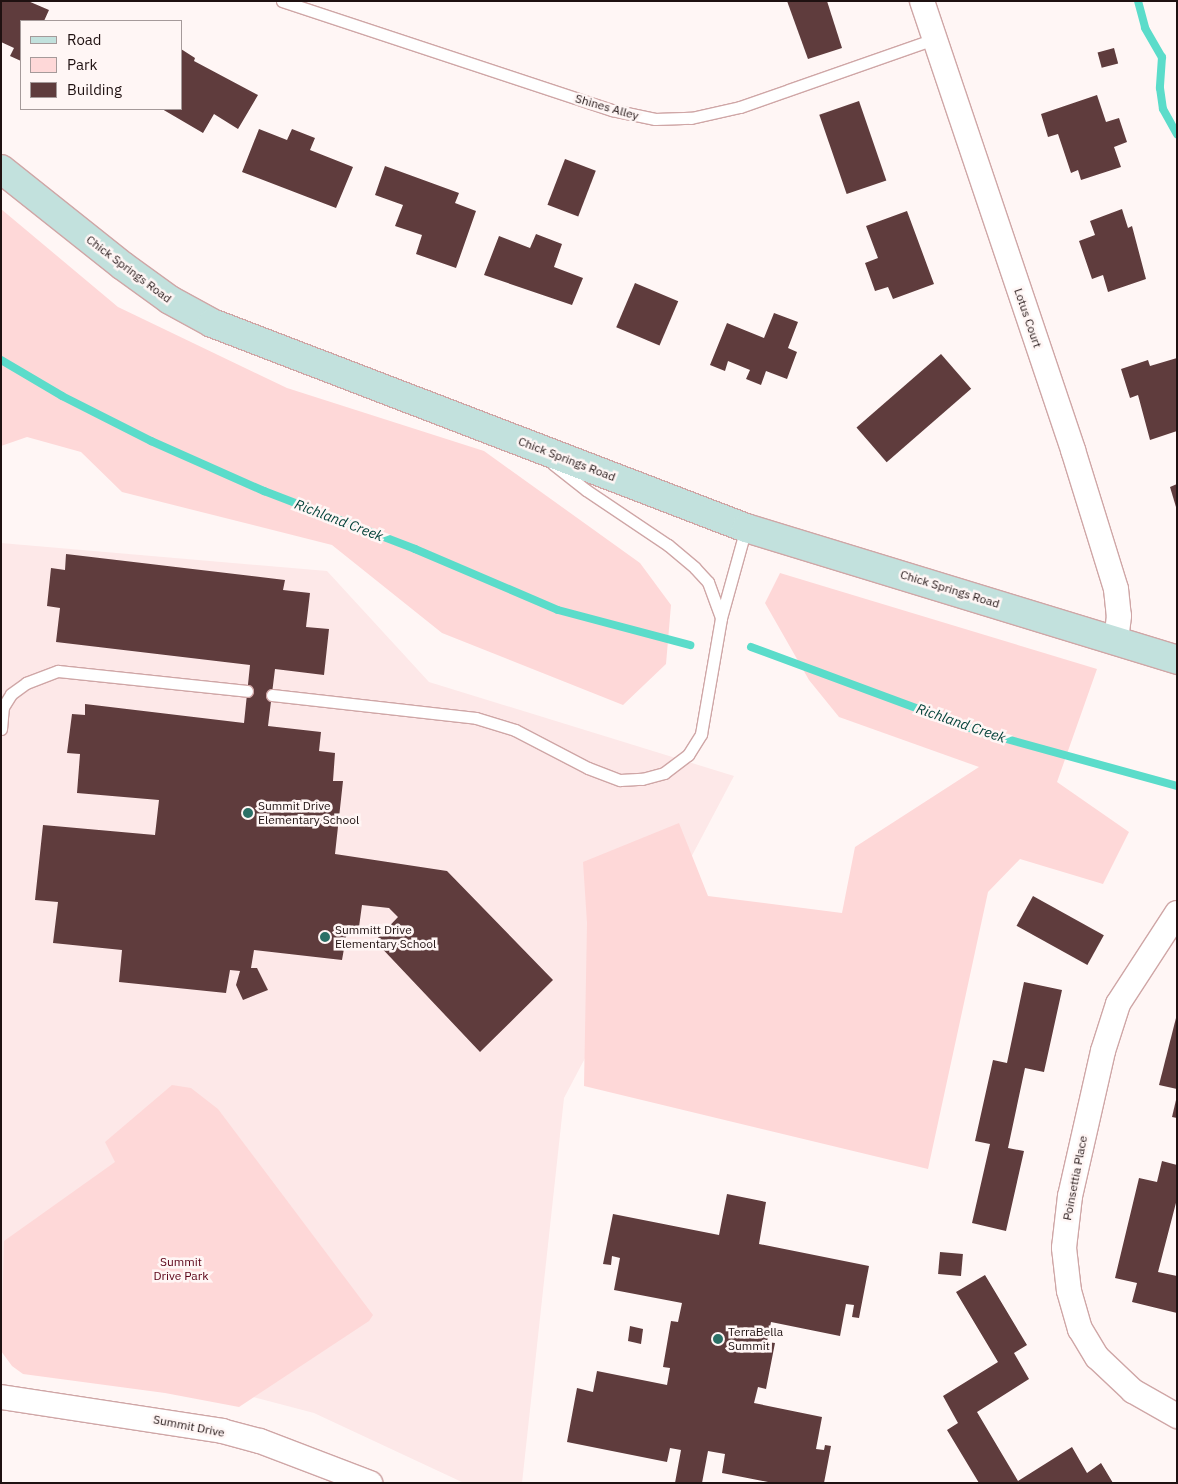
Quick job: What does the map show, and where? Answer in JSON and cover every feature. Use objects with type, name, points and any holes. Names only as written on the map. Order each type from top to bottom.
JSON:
[{"type":"street","name":"Lotus Court","points":[[922,1],[1113,579],[1119,616],[1116,639]]},
{"type":"street","name":"Chick Springs Road","points":[[1,169],[123,266],[170,300],[212,323],[746,528],[1116,639],[1177,660]]},
{"type":"street","name":"Poinsettia Place","points":[[1177,914],[1118,1004],[1102,1051],[1072,1186],[1064,1248],[1069,1290],[1076,1314],[1097,1357],[1133,1391],[1177,1416]]},
{"type":"street","name":"Summit Drive","points":[[1,1397],[222,1431],[260,1441],[370,1483]]},
{"type":"lane","name":"Shines Alley","points":[[282,1],[612,110],[655,118],[691,118],[740,107],[934,39]]},
{"type":"lane","points":[[526,442],[586,490],[668,545],[695,568],[708,582],[720,618]]},
{"type":"lane","points":[[272,695],[476,718],[515,730],[620,780],[642,779],[664,773],[688,755],[700,734],[720,618],[746,528]]},
{"type":"lane","points":[[1,728],[3,707],[11,694],[26,682],[58,671],[247,691]]},
{"type":"shaded area","name":"Summitt Drive Elementary School","points":[[1,543],[327,571],[429,682],[734,776],[564,1098],[522,1483],[464,1483],[314,1413],[140,1367],[1,1348]]},
{"type":"green space","points":[[1,209],[118,307],[287,388],[484,451],[640,563],[671,605],[666,664],[623,705],[442,633],[332,545],[122,492],[81,452],[27,437],[1,446]]},
{"type":"green space","points":[[780,573],[1097,669],[1057,782],[1129,832],[1103,884],[1020,859],[988,892],[928,1169],[584,1086],[587,923],[583,862],[679,823],[708,896],[842,913],[855,847],[979,767],[839,717],[809,680],[765,603]]},
{"type":"green space","name":"Summit Drive Park","points":[[172,1085],[191,1088],[218,1109],[373,1315],[369,1321],[239,1407],[165,1393],[23,1374],[12,1366],[1,1351],[4,1241],[115,1162],[105,1142]]},
{"type":"building","points":[[1,1],[28,1],[49,10],[44,20],[20,20],[20,61],[10,56],[14,48],[1,42]]},
{"type":"building","points":[[787,1],[827,1],[842,48],[808,59]]},
{"type":"building","points":[[1114,48],[1118,63],[1102,68],[1098,52]]},
{"type":"building","points":[[182,50],[195,58],[194,61],[258,95],[238,129],[214,114],[203,133],[164,110],[182,110]]},
{"type":"building","points":[[1097,95],[1106,122],[1119,118],[1127,142],[1114,147],[1121,167],[1081,180],[1078,170],[1071,173],[1058,134],[1048,137],[1041,114]]},
{"type":"building","points":[[859,101],[886,180],[847,194],[819,115]]},
{"type":"building","points":[[259,129],[287,140],[292,129],[315,138],[310,150],[353,167],[336,208],[242,172]]},
{"type":"building","points":[[565,159],[596,171],[578,217],[547,205]]},
{"type":"building","points":[[385,166],[459,193],[455,203],[476,211],[456,268],[416,254],[422,235],[395,226],[403,205],[375,195]]},
{"type":"building","points":[[1122,209],[1128,228],[1132,226],[1146,279],[1108,292],[1103,275],[1092,279],[1079,241],[1095,235],[1090,221]]},
{"type":"building","points":[[907,211],[934,284],[893,299],[888,287],[875,291],[865,263],[878,258],[866,226]]},
{"type":"building","points":[[536,234],[562,244],[554,267],[583,278],[572,305],[484,275],[499,236],[530,248]]},
{"type":"building","points":[[635,283],[678,301],[660,346],[616,327]]},
{"type":"building","points":[[774,313],[798,322],[788,348],[797,352],[787,379],[766,371],[761,385],[746,379],[750,370],[728,361],[725,371],[710,365],[727,323],[764,338]]},
{"type":"building","points":[[941,354],[971,389],[887,462],[856,427]]},
{"type":"building","points":[[1177,358],[1177,431],[1150,440],[1138,395],[1130,398],[1121,369],[1148,360],[1150,366]]},
{"type":"building","points":[[1177,484],[1177,507],[1176,507],[1170,487]]},
{"type":"building","name":"Summit Drive Elementary School","points":[[66,554],[285,580],[283,590],[310,593],[306,627],[329,629],[324,675],[275,669],[268,726],[321,732],[319,751],[335,753],[333,781],[343,781],[335,854],[447,871],[553,980],[480,1052],[375,941],[398,917],[389,908],[362,905],[359,927],[348,926],[342,960],[254,950],[251,968],[257,968],[268,990],[243,1000],[236,985],[240,971],[230,970],[226,993],[119,982],[122,950],[53,943],[58,902],[35,900],[43,825],[155,835],[159,800],[77,793],[80,754],[67,753],[72,714],[85,715],[85,704],[244,723],[250,665],[56,642],[60,608],[47,606],[51,568],[65,570]]},
{"type":"building","points":[[1033,896],[1104,935],[1087,965],[1017,926]]},
{"type":"building","points":[[1024,982],[1062,990],[1044,1072],[1025,1068],[1008,1148],[1024,1151],[1006,1231],[972,1223],[990,1144],[975,1141],[993,1060],[1007,1063]]},
{"type":"building","points":[[1177,1014],[1177,1089],[1159,1085]]},
{"type":"building","points":[[1177,1100],[1177,1118],[1172,1117]]},
{"type":"building","points":[[1162,1161],[1177,1165],[1177,1199],[1158,1272],[1177,1276],[1177,1313],[1132,1302],[1137,1283],[1115,1278],[1139,1178],[1157,1182]]},
{"type":"building","name":"TerraBella Summit","points":[[727,1194],[766,1202],[759,1244],[869,1266],[859,1318],[852,1317],[854,1305],[846,1304],[840,1336],[771,1322],[767,1342],[775,1343],[766,1389],[758,1387],[754,1403],[822,1417],[816,1449],[824,1450],[825,1445],[831,1446],[824,1483],[773,1483],[722,1473],[725,1454],[708,1451],[702,1483],[675,1483],[681,1450],[670,1448],[667,1462],[567,1442],[577,1388],[593,1392],[597,1371],[667,1385],[670,1368],[663,1367],[671,1321],[678,1322],[682,1303],[614,1290],[620,1258],[612,1256],[611,1265],[603,1264],[613,1214],[719,1235]]},
{"type":"building","points":[[940,1252],[963,1254],[961,1276],[938,1274]]},
{"type":"building","points":[[985,1275],[1027,1345],[1014,1353],[1029,1379],[977,1412],[1018,1481],[1072,1447],[1087,1473],[1101,1463],[1113,1483],[979,1483],[947,1430],[958,1423],[943,1396],[998,1362],[956,1292]]},
{"type":"building","points":[[630,1326],[643,1329],[641,1344],[628,1341]]},
{"type":"waterway","points":[[1138,1],[1145,28],[1162,57],[1160,88],[1163,109],[1177,134]]},
{"type":"waterway","name":"Richland Creek","points":[[1,360],[62,396],[151,441],[264,491],[415,549],[558,610],[690,645]]},
{"type":"waterway","name":"Richland Creek","points":[[751,647],[981,732],[1177,786]]},
{"type":"place","name":"Summit Drive Elementary School","points":[[248,813]]},
{"type":"place","name":"Summitt Drive Elementary School","points":[[325,937]]},
{"type":"place","name":"TerraBella Summit","points":[[718,1339]]}]
